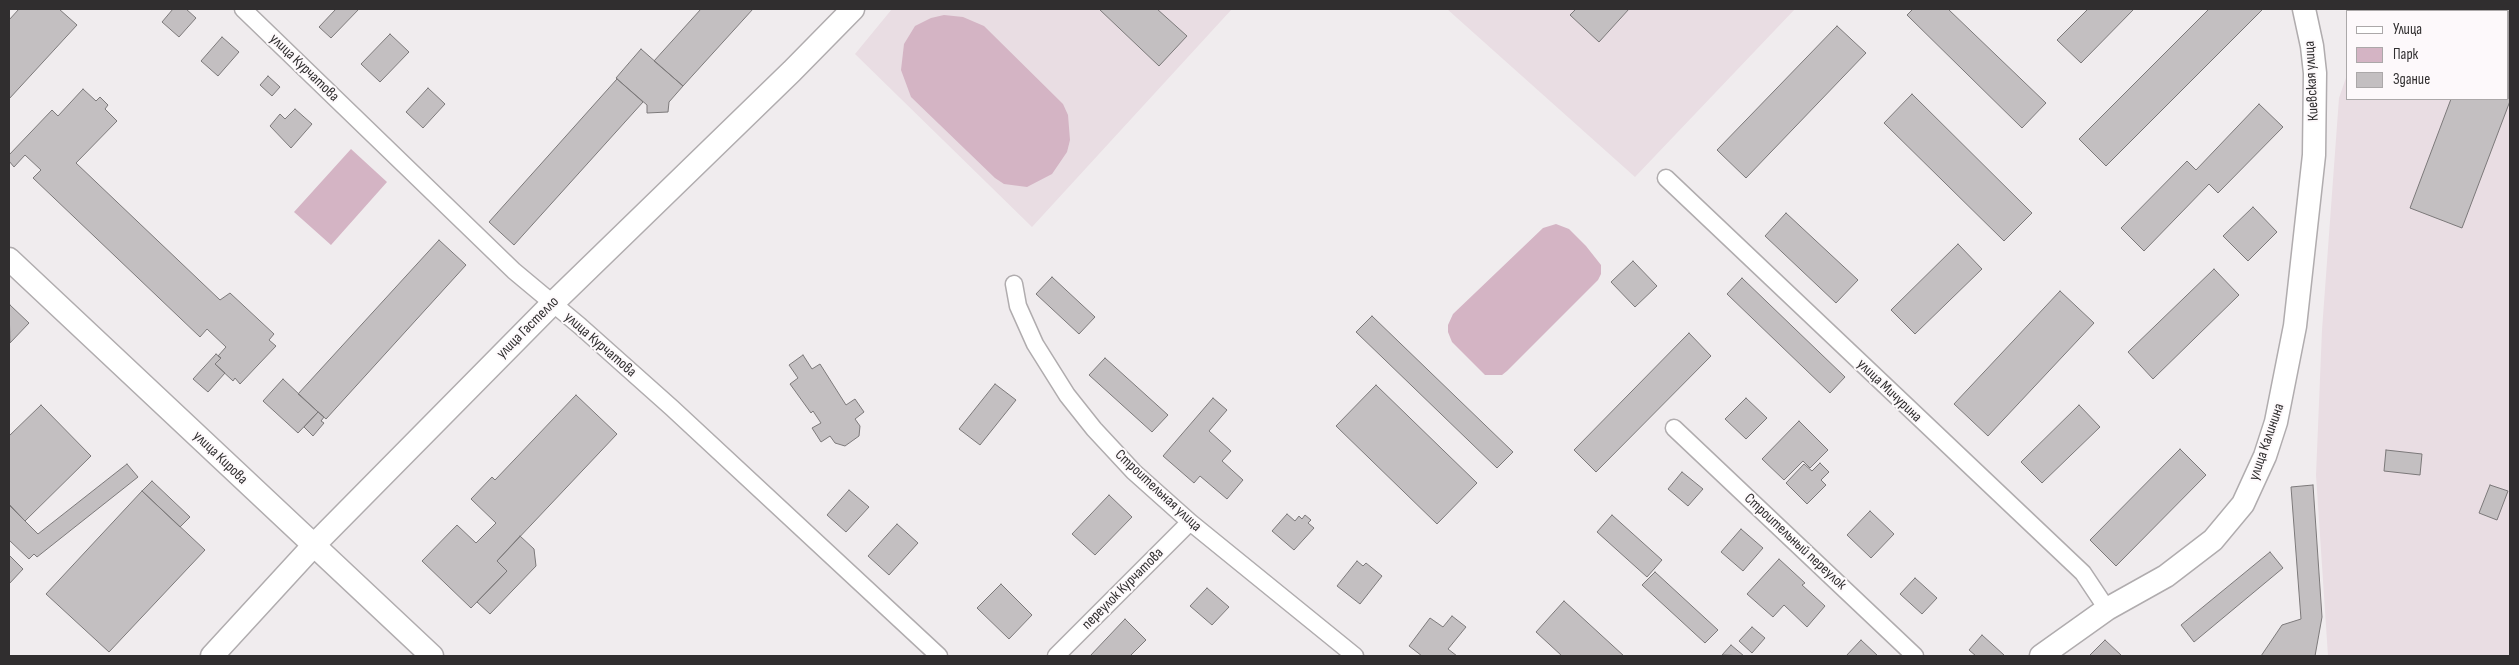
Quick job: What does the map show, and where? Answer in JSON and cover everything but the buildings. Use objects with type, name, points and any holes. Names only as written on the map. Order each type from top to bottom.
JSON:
[{"type":"street","name":"улица Курчатова","points":[[243,9],[514,270],[672,408],[939,656]]},
{"type":"street","name":"улица Гастелло","points":[[212,656],[313,546],[552,304],[815,49],[853,9]]},
{"type":"street","name":"Киевская улица","points":[[2304,9],[2312,46],[2315,73],[2314,155]]},
{"type":"street","name":"улица Калинина","points":[[2040,656],[2107,608],[2166,576],[2213,540],[2243,504],[2254,482],[2276,422],[2288,370],[2304,252],[2314,155]]},
{"type":"street","name":"улица Мичурина","points":[[1666,178],[2082,573],[2107,608]]},
{"type":"street","name":"улица Кирова","points":[[9,259],[432,656]]},
{"type":"street","name":"Строительная улица","points":[[1014,284],[1018,306],[1035,344],[1067,395],[1094,429],[1134,472],[1190,522],[1355,656]]},
{"type":"street","name":"Строительный переулок","points":[[1674,428],[1915,656]]},
{"type":"street","name":"переулок Курчатова","points":[[1056,656],[1190,522]]},
{"type":"shaded area","points":[[892,9],[1232,9],[1032,227],[855,54]]},
{"type":"shaded area","points":[[1447,9],[1795,9],[1635,177]]},
{"type":"shaded area","points":[[2510,9],[2510,656],[2328,656],[2316,475],[2322,330],[2339,98],[2346,78],[2346,100],[2509,100],[2509,10],[2372,10]]},
{"type":"green space","points":[[944,15],[963,17],[984,26],[1063,104],[1068,115],[1070,140],[1067,152],[1052,174],[1027,187],[1004,184],[995,178],[911,97],[901,70],[904,44],[915,26],[931,18]]},
{"type":"green space","points":[[351,149],[387,182],[331,245],[294,212]]},
{"type":"green space","points":[[1556,224],[1569,229],[1586,246],[1601,265],[1601,274],[1598,280],[1507,371],[1502,375],[1485,375],[1452,342],[1448,332],[1448,325],[1453,314],[1543,228]]}]
